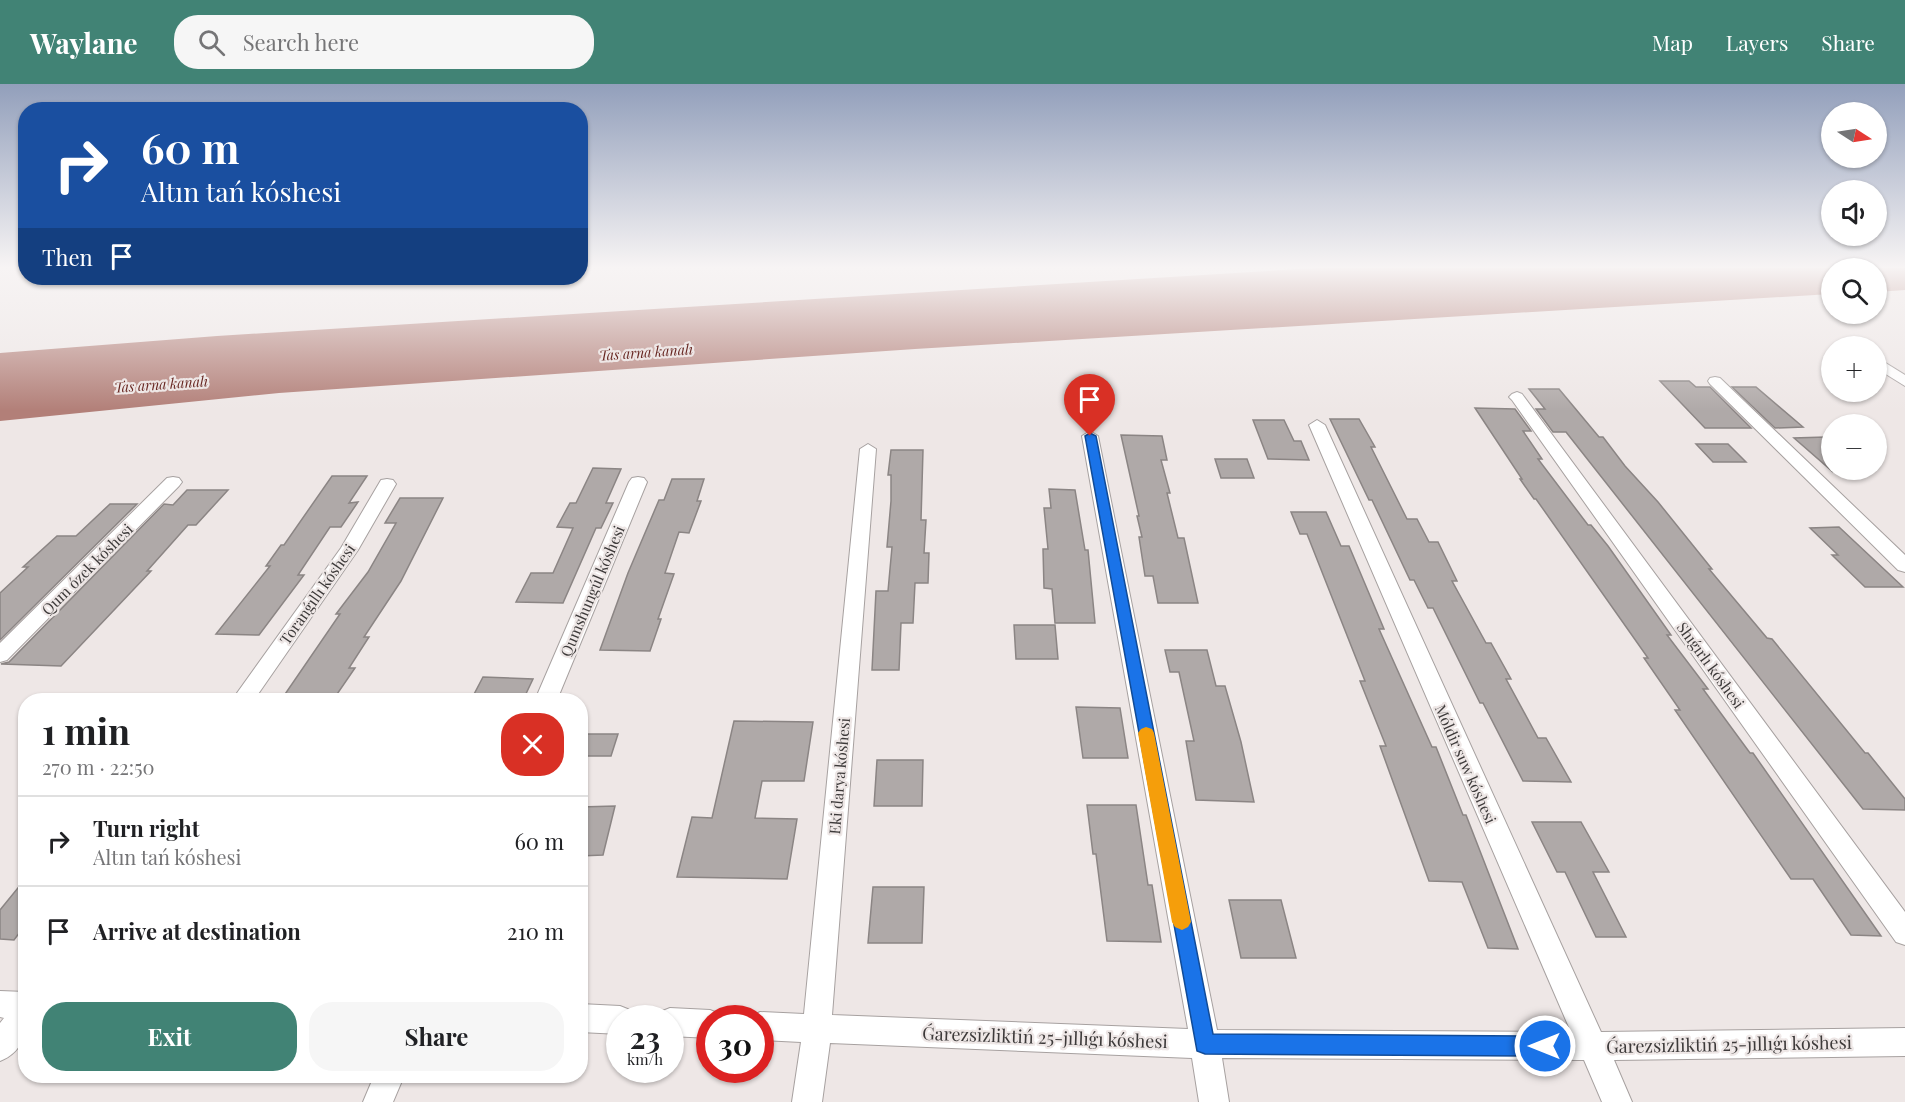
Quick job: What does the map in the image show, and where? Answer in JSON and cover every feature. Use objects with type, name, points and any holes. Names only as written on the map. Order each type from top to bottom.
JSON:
[{"type":"street","points":[[1887,369],[1905,382]]},
{"type":"street","points":[[1715,381],[1905,566]]},
{"type":"street","name":"Shıǵırlı kóshesi","points":[[1517,397],[1905,933]]},
{"type":"street","name":"Móldir suw kóshesi","points":[[1317,424],[1590,1046],[1617,1102]]},
{"type":"street","points":[[1090,436],[1214,1102]]},
{"type":"street","name":"Eki darya kóshesi","points":[[807,1102],[817,1028],[868,449]]},
{"type":"street","name":"Qum ózek kóshesi","points":[[0,655],[173,482]]},
{"type":"street","name":"Qumshungúl kóshesi","points":[[549,693],[638,482]]},
{"type":"street","name":"Toranǵıllı kóshesi","points":[[248,693],[349,550],[387,484]]},
{"type":"street","points":[[0,1004],[18,1005]]},
{"type":"street","points":[[588,1018],[606,1019]]},
{"type":"street","points":[[0,1047],[18,1021]]},
{"type":"street","name":"Ǵarezsizliktiń 25-jıllıǵı kóshesi","points":[[774,1026],[1205,1044],[1590,1046],[1905,1042]]},
{"type":"street","points":[[378,1102],[386,1083]]},
{"type":"water","name":"Tas arna kanalı","points":[[548,316],[1473,316],[915,349],[279,393],[0,421],[0,353],[217,336]]},
{"type":"building","points":[[1660,381],[1689,381],[1696,387],[1710,387],[1751,428],[1705,428]]},
{"type":"building","points":[[1732,387],[1756,387],[1803,427],[1775,428]]},
{"type":"building","points":[[1529,389],[1559,389],[1599,437],[1603,437],[1712,569],[1709,569],[1767,638],[1772,639],[1865,753],[1868,753],[1905,799],[1905,810],[1863,809],[1566,432],[1553,432],[1536,409],[1545,409]]},
{"type":"building","points":[[1475,408],[1515,409],[1531,431],[1523,431],[1542,459],[1538,459],[1588,525],[1591,525],[1608,546],[1671,635],[1667,635],[1708,689],[1703,689],[1750,753],[1753,753],[1881,936],[1851,935],[1813,879],[1791,879],[1675,710],[1680,710],[1644,658],[1648,658],[1520,479],[1522,479]]},
{"type":"building","points":[[1330,419],[1359,419],[1375,447],[1371,447],[1407,519],[1417,519],[1429,542],[1438,542],[1457,581],[1452,581],[1486,643],[1491,643],[1511,679],[1506,679],[1538,738],[1546,738],[1571,782],[1523,781],[1483,703],[1480,703],[1433,608],[1428,608],[1414,580],[1410,580]]},
{"type":"building","points":[[1253,420],[1284,420],[1294,441],[1301,441],[1309,460],[1268,459]]},
{"type":"building","points":[[1121,435],[1162,436],[1167,460],[1161,460],[1170,493],[1167,493],[1178,538],[1184,538],[1198,603],[1158,603],[1153,576],[1145,576],[1139,537],[1142,537],[1137,516],[1139,516]]},
{"type":"building","points":[[1821,437],[1821,461],[1794,438]]},
{"type":"building","points":[[1696,444],[1728,444],[1746,462],[1713,462]]},
{"type":"building","points":[[891,450],[923,450],[921,520],[926,520],[924,553],[929,553],[928,583],[915,583],[913,623],[901,623],[899,670],[872,670],[876,591],[888,591],[892,547],[887,547],[891,501],[891,475],[888,475]]},
{"type":"building","points":[[1215,459],[1247,459],[1254,478],[1221,478]]},
{"type":"building","points":[[593,468],[621,469],[606,503],[613,503],[601,528],[596,528],[563,603],[516,602],[531,573],[553,573],[573,528],[557,527],[570,503],[576,503]]},
{"type":"building","points":[[332,476],[367,476],[349,503],[358,502],[341,527],[330,527],[298,575],[304,575],[259,635],[216,634],[270,566],[266,566],[281,545],[284,545]]},
{"type":"building","points":[[672,479],[704,479],[697,501],[701,501],[689,533],[679,532],[665,573],[674,574],[658,619],[661,619],[650,651],[600,650],[628,573],[659,500],[664,500]]},
{"type":"building","points":[[1049,489],[1075,490],[1085,550],[1088,550],[1095,623],[1055,623],[1052,589],[1044,588],[1043,549],[1048,549],[1044,508],[1051,508]]},
{"type":"building","points":[[187,490],[228,490],[196,525],[188,525],[147,571],[151,571],[61,666],[1,664],[9,662],[164,504],[173,505]]},
{"type":"building","points":[[400,498],[443,498],[401,581],[364,637],[369,637],[349,668],[355,668],[338,693],[286,693],[340,614],[336,614],[368,572],[396,523],[385,523]]},
{"type":"building","points":[[110,504],[137,504],[0,640],[0,593],[28,567],[23,567],[57,536],[76,536]]},
{"type":"building","points":[[1291,512],[1326,512],[1341,546],[1349,546],[1384,629],[1379,629],[1432,747],[1436,747],[1463,815],[1466,815],[1518,949],[1488,948],[1462,882],[1429,881],[1380,746],[1386,746],[1360,681],[1365,681],[1307,534],[1300,534]]},
{"type":"building","points":[[1839,527],[1903,587],[1865,587],[1832,555],[1838,555],[1810,528]]},
{"type":"building","points":[[1014,625],[1055,625],[1058,659],[1016,659]]},
{"type":"building","points":[[1165,650],[1207,650],[1216,686],[1225,686],[1241,742],[1254,802],[1196,800],[1186,741],[1194,741],[1179,672],[1170,672]]},
{"type":"building","points":[[483,677],[533,679],[526,693],[475,693]]},
{"type":"building","points":[[1076,707],[1120,708],[1128,758],[1083,758]]},
{"type":"building","points":[[734,721],[813,722],[804,781],[762,781],[755,818],[797,819],[787,879],[677,877],[692,817],[712,818]]},
{"type":"building","points":[[588,734],[618,734],[611,756],[588,756]]},
{"type":"building","points":[[877,760],[923,760],[922,806],[874,806]]},
{"type":"building","points":[[1087,805],[1136,805],[1148,885],[1152,885],[1161,942],[1107,941]]},
{"type":"building","points":[[615,806],[603,855],[588,856],[588,807]]},
{"type":"building","points":[[1532,822],[1581,822],[1609,872],[1593,872],[1626,937],[1596,937],[1565,872],[1557,872]]},
{"type":"building","points":[[873,887],[924,887],[922,943],[868,943]]},
{"type":"building","points":[[18,888],[18,935],[14,940],[0,939],[0,910]]},
{"type":"building","points":[[1229,900],[1281,900],[1296,958],[1241,958]]},
{"type":"slow traffic","points":[[1146,733],[1182,922]]},
{"type":"route","points":[[1090,436],[1205,1044],[1545,1046]]}]
